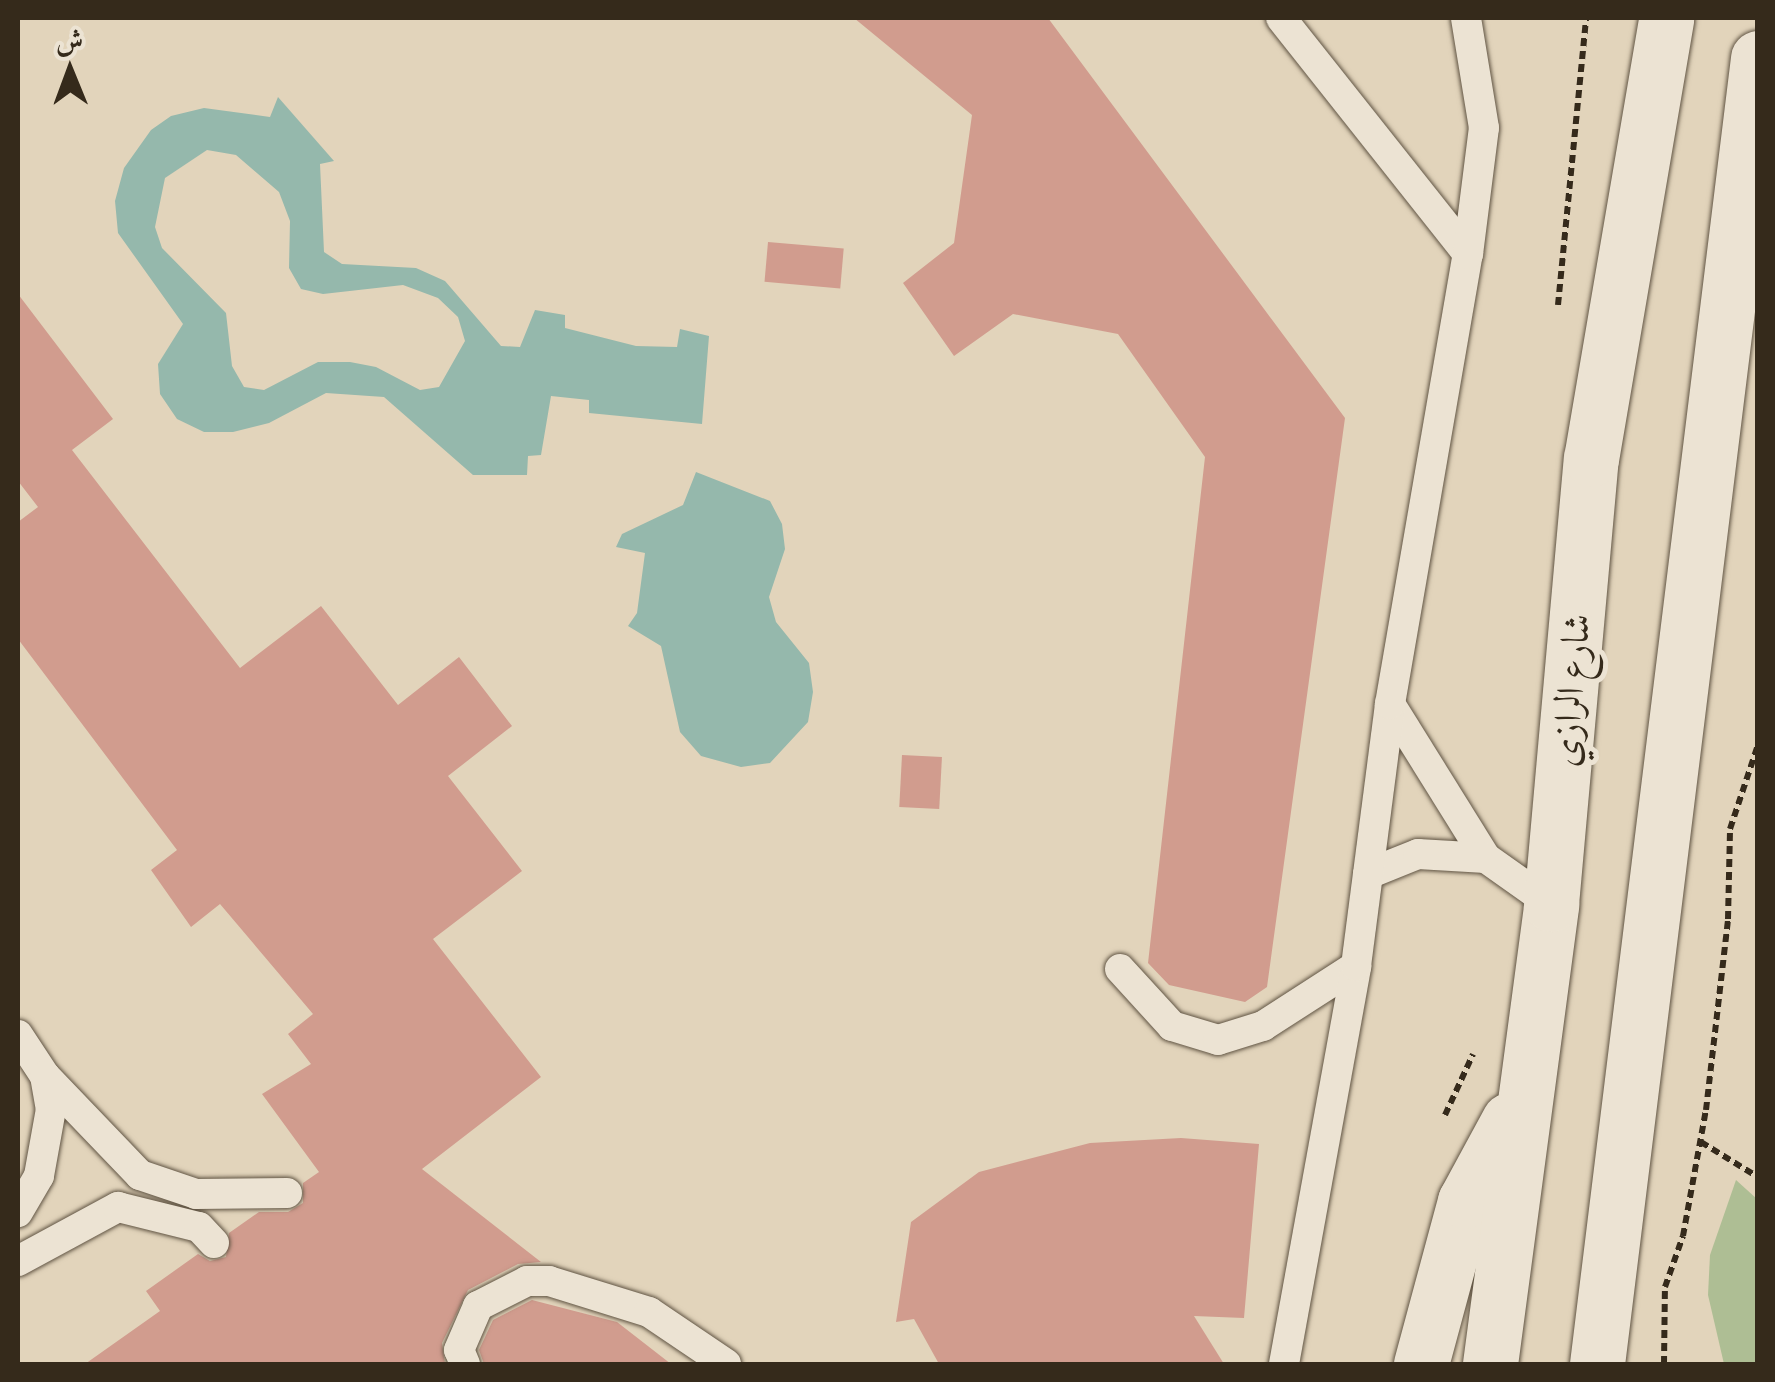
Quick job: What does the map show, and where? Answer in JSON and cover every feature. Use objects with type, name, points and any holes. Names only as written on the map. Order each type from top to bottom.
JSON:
[{"type":"street","points":[[1626,18],[1635,190]]},
{"type":"street","name":"شارع الرازي","points":[[1490,1364],[1551,904],[1591,458],[1666,18]]},
{"type":"street","points":[[1600,1361],[1756,84]]},
{"type":"street","points":[[1421,1364],[1465,1201],[1522,1101]]},
{"type":"lane","points":[[1281,18],[1468,254]]},
{"type":"lane","points":[[1284,1364],[1356,966],[1390,704],[1468,254],[1484,128],[1480,74],[1466,18]]},
{"type":"lane","points":[[1390,704],[1486,858],[1551,904]]},
{"type":"lane","points":[[1368,874],[1418,854],[1486,858]]},
{"type":"lane","points":[[1120,969],[1172,1026],[1218,1040],[1273,1020],[1356,966]]},
{"type":"lane","points":[[18,1035],[45,1076],[140,1175],[196,1194],[287,1193]]},
{"type":"lane","points":[[18,1212],[50,1143],[45,1076]]},
{"type":"lane","points":[[18,1261],[118,1208],[199,1227],[214,1243]]},
{"type":"lane","points":[[464,1364],[459,1350],[478,1306],[527,1281],[622,1300],[726,1364]]},
{"type":"path","points":[[1557,314],[1586,18]]},
{"type":"path","points":[[1664,1364],[1665,1286],[1701,1142],[1728,919],[1730,830],[1758,746]]},
{"type":"path","points":[[1440,1126],[1479,1041]]},
{"type":"path","points":[[1701,1142],[1758,1177]]},
{"type":"green space","points":[[1736,1180],[1757,1199],[1757,1364],[1724,1364],[1708,1295],[1710,1255]]},
{"type":"water","points":[[278,97],[334,161],[320,164],[324,252],[342,264],[416,268],[445,281],[501,346],[520,347],[535,310],[565,315],[565,328],[636,346],[677,347],[680,329],[709,336],[702,424],[589,413],[589,400],[551,396],[541,455],[528,456],[527,475],[473,475],[384,397],[326,393],[269,423],[233,432],[204,432],[177,419],[160,394],[158,364],[183,324],[118,233],[115,201],[124,168],[151,130],[171,116],[204,108],[270,117]],"holes":[[[207,150],[236,155],[279,192],[290,221],[289,268],[301,289],[323,294],[403,285],[438,298],[458,317],[465,341],[439,387],[420,390],[376,367],[350,362],[318,362],[264,390],[244,387],[232,366],[226,313],[162,248],[155,227],[165,178]]]},
{"type":"water","points":[[696,472],[770,501],[782,524],[785,549],[769,597],[776,622],[809,663],[813,692],[808,722],[770,763],[741,767],[701,756],[680,732],[661,646],[628,626],[637,613],[645,553],[616,547],[622,534],[683,505]]},
{"type":"building","points":[[854,18],[1048,18],[1345,418],[1267,987],[1245,1002],[1169,985],[1148,963],[1205,457],[1118,334],[1013,314],[954,356],[903,283],[954,243],[972,115]]},
{"type":"building","points":[[768,242],[844,249],[840,288],[765,282]]},
{"type":"building","points":[[18,294],[113,419],[72,450],[240,668],[321,606],[398,705],[459,657],[512,726],[448,776],[522,871],[433,939],[541,1077],[422,1169],[541,1262],[518,1264],[468,1290],[442,1343],[445,1364],[85,1364],[160,1311],[146,1291],[198,1254],[210,1261],[226,1257],[229,1233],[259,1212],[288,1212],[303,1203],[303,1183],[319,1172],[262,1094],[311,1064],[288,1034],[313,1014],[220,904],[191,927],[151,870],[177,850],[18,639],[18,522],[38,507],[18,481]]},
{"type":"building","points":[[902,755],[942,757],[939,809],[899,807]]},
{"type":"building","points":[[1181,1138],[1259,1144],[1244,1318],[1194,1316],[1224,1364],[939,1364],[914,1319],[896,1322],[911,1222],[979,1172],[1090,1143]]},
{"type":"building","points":[[532,1300],[617,1322],[671,1364],[484,1364],[479,1350],[493,1320]]}]
